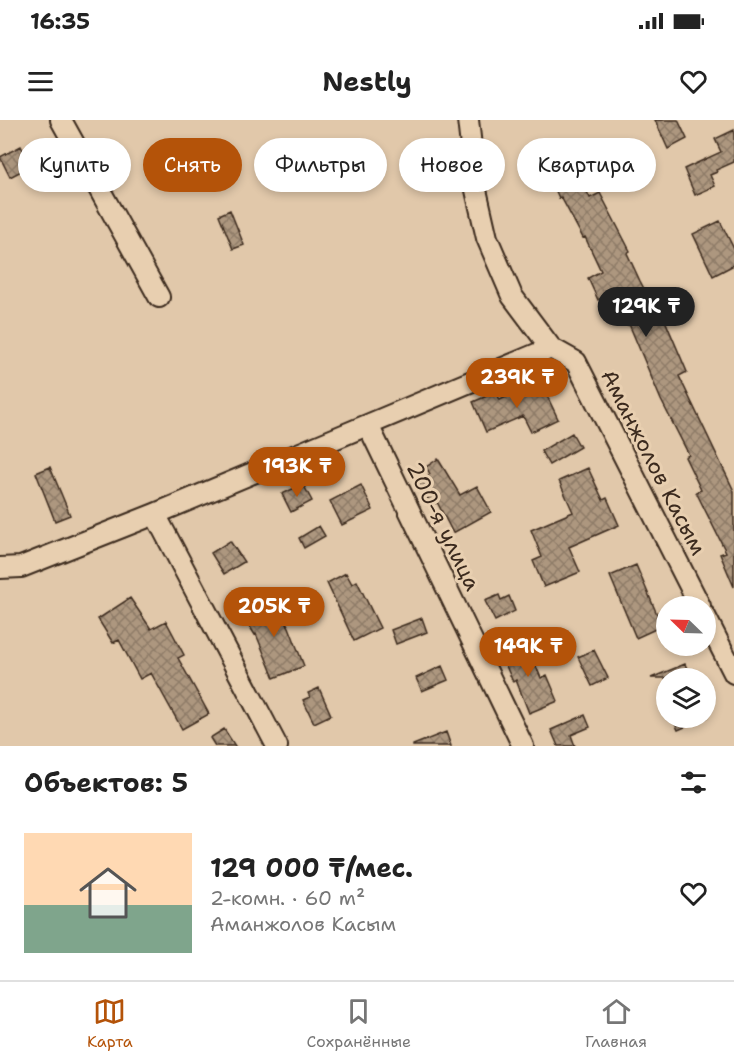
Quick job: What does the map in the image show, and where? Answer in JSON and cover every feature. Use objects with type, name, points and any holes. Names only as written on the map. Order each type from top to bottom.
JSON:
[{"type":"street","points":[[61,120],[159,297]]},
{"type":"street","name":"Аманжолов Касым","points":[[468,120],[476,190],[487,238],[512,296],[551,348],[576,362],[695,596]]},
{"type":"street","points":[[0,568],[21,567],[155,514],[551,348]]},
{"type":"street","name":"200-я улица","points":[[368,425],[523,746]]},
{"type":"street","points":[[155,514],[277,746]]},
{"type":"street","points":[[716,638],[734,673]]},
{"type":"building","points":[[655,120],[678,120],[687,139],[668,149]]},
{"type":"building","points":[[734,130],[734,162],[710,175],[715,186],[695,195],[684,169],[721,152],[715,139]]},
{"type":"building","points":[[18,148],[18,173],[10,177],[0,157]]},
{"type":"building","points":[[556,192],[587,192],[590,198],[600,193],[630,251],[627,253],[640,281],[660,319],[664,318],[687,372],[679,376],[734,491],[734,587],[720,554],[726,552],[696,492],[701,490],[685,457],[689,455],[661,400],[629,324],[627,325],[611,293],[598,300],[588,278],[601,271],[585,237],[583,238],[561,197],[559,198]]},
{"type":"building","points":[[230,210],[244,245],[233,249],[219,215]]},
{"type":"building","points":[[720,221],[734,249],[734,265],[713,276],[693,234]]},
{"type":"building","points":[[540,381],[558,419],[531,432],[523,416],[486,432],[473,402],[496,392],[500,400]]},
{"type":"building","points":[[572,433],[580,447],[549,465],[541,451]]},
{"type":"building","points":[[438,459],[460,495],[477,486],[491,512],[453,533],[437,502],[432,505],[417,482],[430,474],[426,467]]},
{"type":"building","points":[[50,467],[70,515],[55,521],[36,473]]},
{"type":"building","points":[[588,468],[603,500],[607,498],[619,525],[569,547],[580,572],[544,587],[533,561],[542,557],[531,530],[573,512],[559,481]]},
{"type":"building","points":[[303,484],[312,501],[291,512],[282,494]]},
{"type":"building","points":[[361,485],[373,510],[342,525],[330,501]]},
{"type":"building","points":[[319,526],[325,536],[304,548],[299,538]]},
{"type":"building","points":[[230,541],[244,562],[224,574],[211,553]]},
{"type":"building","points":[[636,565],[656,612],[656,629],[636,638],[610,576]]},
{"type":"building","points":[[346,573],[352,584],[357,581],[380,628],[354,641],[327,583]]},
{"type":"building","points":[[499,595],[501,600],[509,596],[515,611],[495,621],[485,601]]},
{"type":"building","points":[[271,597],[289,627],[304,666],[274,678],[256,634],[242,614]]},
{"type":"building","points":[[130,598],[151,629],[166,621],[184,655],[178,658],[209,714],[182,729],[151,673],[140,679],[119,640],[113,643],[98,619]]},
{"type":"building","points":[[422,618],[427,632],[396,644],[391,630]]},
{"type":"building","points":[[515,643],[518,649],[527,645],[541,678],[547,675],[558,701],[529,713],[516,680],[513,682],[499,650]]},
{"type":"building","points":[[594,650],[608,678],[592,686],[578,657]]},
{"type":"building","points":[[685,664],[687,668],[675,668]]},
{"type":"building","points":[[442,666],[448,680],[422,691],[416,678]]},
{"type":"building","points":[[319,688],[331,715],[314,723],[303,700],[310,697],[308,693]]},
{"type":"building","points":[[585,715],[590,727],[571,735],[575,746],[558,746],[551,730]]},
{"type":"building","points":[[224,729],[235,746],[215,746],[210,738]]},
{"type":"building","points":[[446,732],[451,746],[413,746],[413,745]]}]
